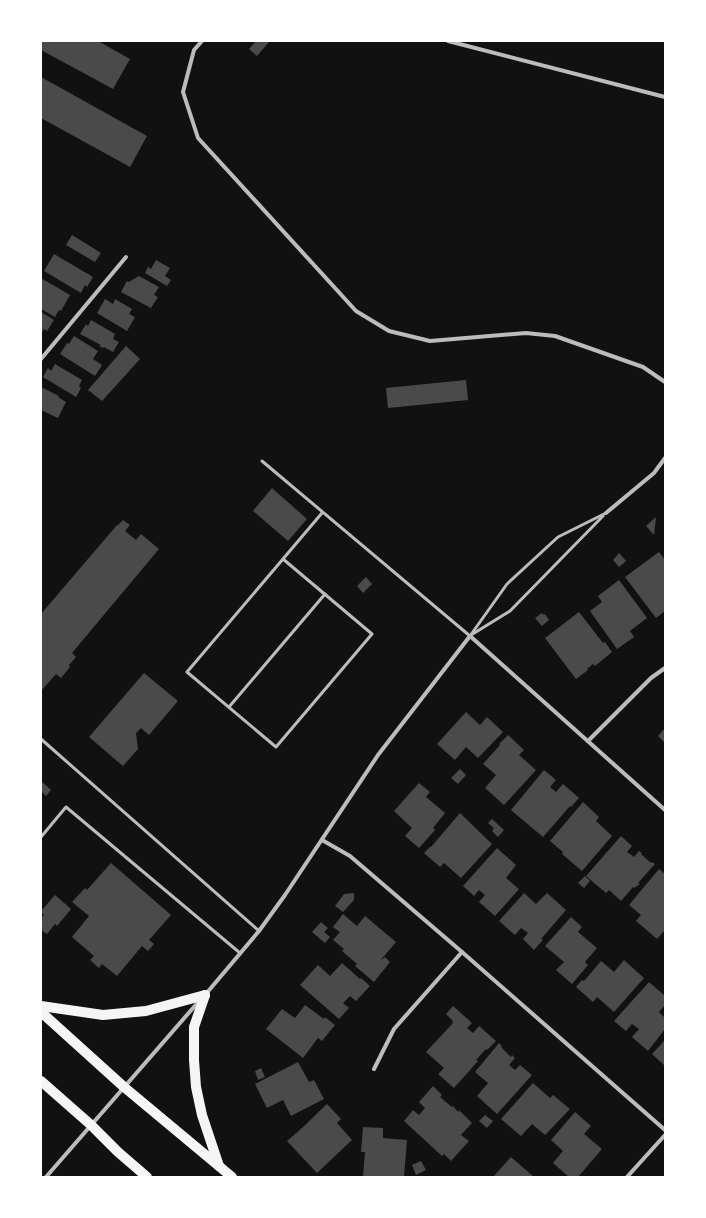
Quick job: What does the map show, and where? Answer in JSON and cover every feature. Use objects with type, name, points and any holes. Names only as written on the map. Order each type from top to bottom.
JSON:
[{"type":"main road","points":[[41,1006],[103,1014],[146,1010],[205,995]]},
{"type":"main road","points":[[205,995],[194,1027],[196,1087],[202,1115],[219,1166]]},
{"type":"main road","points":[[41,1012],[124,1087],[232,1177]]},
{"type":"main road","points":[[41,1081],[147,1177]]},
{"type":"street","points":[[202,41],[194,50],[183,92],[198,138],[356,311],[389,331],[430,341],[526,333],[554,336],[643,367],[665,382]]},
{"type":"street","points":[[448,41],[665,97]]},
{"type":"street","points":[[41,359],[126,257]]},
{"type":"street","points":[[606,513],[654,473],[665,458]]},
{"type":"street","points":[[46,1177],[259,931],[286,895],[378,755],[470,636],[665,810]]},
{"type":"street","points":[[588,741],[651,678],[665,668]]},
{"type":"street","points":[[322,840],[350,856],[665,1130]]},
{"type":"street","points":[[374,1070],[394,1028],[462,952]]},
{"type":"street","points":[[627,1177],[665,1135]]},
{"type":"lane","points":[[262,461],[470,636]]},
{"type":"lane","points":[[283,559],[372,634],[276,747],[187,672],[322,513]]},
{"type":"lane","points":[[470,636],[510,611],[606,513]]},
{"type":"lane","points":[[470,636],[507,584],[558,537],[606,513]]},
{"type":"lane","points":[[229,707],[325,594]]},
{"type":"lane","points":[[41,739],[259,931]]},
{"type":"lane","points":[[41,837],[66,807],[240,953]]},
{"type":"building","points":[[41,41],[98,41],[130,59],[113,89],[41,50]]},
{"type":"building","points":[[256,41],[270,41],[257,56],[249,49]]},
{"type":"building","points":[[41,77],[147,136],[130,167],[41,118]]},
{"type":"building","points":[[72,235],[101,253],[95,262],[66,245]]},
{"type":"building","points":[[54,254],[93,277],[87,287],[85,285],[81,293],[44,271]]},
{"type":"building","points":[[156,260],[170,268],[165,276],[171,280],[167,286],[145,273],[148,267],[151,269]]},
{"type":"building","points":[[139,276],[159,287],[154,295],[158,297],[151,308],[121,292],[127,281],[129,282]]},
{"type":"building","points":[[41,278],[70,295],[61,311],[59,310],[55,317],[41,309]]},
{"type":"building","points":[[105,299],[113,304],[115,299],[132,309],[129,314],[135,317],[127,331],[97,313]]},
{"type":"building","points":[[41,312],[54,320],[47,331],[44,329],[41,334]]},
{"type":"building","points":[[91,320],[115,334],[113,339],[119,342],[113,352],[99,346],[101,345],[80,334],[86,324],[88,326]]},
{"type":"building","points":[[74,336],[98,351],[93,359],[102,365],[95,376],[60,354],[67,343],[69,344]]},
{"type":"building","points":[[126,346],[140,359],[102,401],[88,390]]},
{"type":"building","points":[[55,364],[82,380],[79,386],[81,388],[76,397],[43,377],[48,368],[51,371]]},
{"type":"building","points":[[466,380],[468,400],[388,408],[386,388]]},
{"type":"building","points":[[41,387],[59,396],[58,397],[66,402],[58,418],[41,410]]},
{"type":"building","points":[[272,488],[307,519],[288,541],[253,511]]},
{"type":"building","points":[[656,517],[654,535],[646,526]]},
{"type":"building","points":[[123,520],[130,525],[125,531],[136,540],[141,534],[159,549],[72,653],[76,657],[61,678],[56,674],[41,691],[41,614],[117,525]]},
{"type":"building","points":[[659,552],[665,560],[665,611],[656,618],[625,577]]},
{"type":"building","points":[[619,553],[626,561],[619,567],[613,560]]},
{"type":"building","points":[[366,577],[372,584],[363,593],[357,586]]},
{"type":"building","points":[[619,580],[647,618],[630,631],[634,637],[617,649],[590,611],[602,602],[598,596]]},
{"type":"building","points":[[579,612],[603,643],[605,642],[612,652],[595,666],[593,664],[576,679],[545,638]]},
{"type":"building","points":[[542,613],[544,615],[545,614],[549,620],[542,626],[535,618]]},
{"type":"building","points":[[144,673],[178,701],[149,735],[141,728],[136,733],[138,749],[123,766],[89,737]]},
{"type":"building","points":[[466,712],[480,725],[487,717],[503,732],[478,758],[466,747],[455,760],[437,744]]},
{"type":"building","points":[[665,728],[665,743],[658,736]]},
{"type":"building","points":[[508,735],[524,750],[519,755],[536,770],[504,805],[485,788],[496,775],[483,764]]},
{"type":"building","points":[[460,769],[466,775],[458,784],[451,778]]},
{"type":"building","points":[[544,770],[556,780],[550,787],[556,792],[563,784],[579,798],[543,837],[511,810]]},
{"type":"building","points":[[41,781],[51,790],[46,796],[41,791]]},
{"type":"building","points":[[419,783],[430,792],[426,797],[445,813],[433,828],[435,830],[419,848],[405,836],[412,828],[394,811]]},
{"type":"building","points":[[583,802],[599,817],[596,821],[612,836],[582,871],[562,854],[563,852],[550,841]]},
{"type":"building","points":[[460,813],[492,844],[461,878],[444,863],[440,867],[424,853]]},
{"type":"building","points":[[492,819],[504,830],[498,837],[492,831],[494,828],[488,823]]},
{"type":"building","points":[[621,836],[632,846],[627,852],[634,857],[639,851],[651,863],[652,862],[655,864],[638,883],[640,884],[634,888],[633,887],[621,901],[609,890],[606,893],[586,876]]},
{"type":"building","points":[[497,848],[516,865],[506,878],[519,889],[495,916],[479,902],[485,895],[479,890],[474,896],[463,886]]},
{"type":"building","points":[[111,863],[171,915],[149,940],[154,944],[148,951],[142,946],[117,976],[102,964],[99,968],[90,960],[94,956],[72,937],[89,916],[72,902],[85,888],[87,890]]},
{"type":"building","points":[[659,869],[665,874],[665,930],[657,939],[636,921],[641,915],[629,905]]},
{"type":"building","points":[[585,876],[590,881],[584,888],[578,883]]},
{"type":"building","points":[[354,893],[354,900],[343,912],[335,906],[344,894]]},
{"type":"building","points":[[524,893],[536,904],[547,893],[566,910],[541,939],[543,940],[534,950],[523,939],[528,933],[521,928],[515,935],[499,921]]},
{"type":"building","points":[[55,895],[71,909],[57,926],[55,924],[47,934],[41,930],[41,918],[44,915],[41,911]]},
{"type":"building","points":[[343,914],[357,926],[365,916],[396,942],[380,961],[385,957],[390,962],[374,982],[355,966],[357,964],[342,951],[344,949],[333,940],[340,932],[333,927]]},
{"type":"building","points":[[571,917],[582,927],[578,932],[597,948],[585,962],[588,965],[572,984],[556,970],[564,962],[545,946]]},
{"type":"building","points":[[321,922],[328,928],[324,932],[330,937],[325,943],[312,932]]},
{"type":"building","points":[[624,960],[644,978],[614,1012],[597,997],[593,1002],[576,987],[582,980],[584,981],[601,961],[614,972]]},
{"type":"building","points":[[342,963],[370,986],[356,1001],[350,996],[343,1003],[349,1008],[339,1019],[300,985],[318,965],[330,976]]},
{"type":"building","points":[[649,982],[665,996],[665,1005],[659,1012],[665,1018],[665,1029],[648,1051],[632,1037],[639,1029],[632,1024],[626,1031],[614,1021]]},
{"type":"building","points":[[305,1005],[335,1025],[322,1041],[318,1038],[303,1058],[266,1029],[282,1009],[295,1018]]},
{"type":"building","points":[[453,1006],[472,1023],[467,1028],[473,1033],[479,1026],[496,1041],[476,1060],[478,1061],[454,1088],[438,1074],[444,1068],[426,1052],[453,1023],[453,1021],[446,1014]]},
{"type":"building","points":[[665,1040],[665,1066],[652,1054]]},
{"type":"building","points":[[499,1043],[511,1057],[512,1055],[515,1058],[509,1065],[515,1070],[520,1065],[532,1075],[497,1114],[477,1096],[488,1083],[475,1072]]},
{"type":"building","points":[[298,1062],[309,1082],[314,1080],[324,1099],[291,1116],[283,1100],[267,1108],[255,1084]]},
{"type":"building","points":[[261,1068],[265,1077],[258,1080],[255,1071]]},
{"type":"building","points":[[533,1083],[550,1098],[553,1095],[570,1109],[545,1135],[532,1124],[521,1136],[501,1119]]},
{"type":"building","points":[[433,1086],[442,1095],[440,1097],[452,1107],[453,1106],[458,1112],[459,1110],[472,1123],[461,1135],[469,1141],[451,1161],[444,1154],[442,1156],[404,1121],[413,1110],[419,1115],[425,1108],[419,1102]]},
{"type":"building","points":[[327,1104],[341,1119],[337,1123],[352,1140],[317,1173],[287,1141]]},
{"type":"building","points":[[575,1112],[591,1126],[584,1134],[602,1149],[578,1177],[569,1177],[553,1163],[563,1151],[551,1140]]},
{"type":"building","points":[[485,1115],[493,1121],[487,1128],[479,1121]]},
{"type":"building","points":[[363,1127],[383,1128],[383,1138],[407,1140],[404,1177],[363,1177],[365,1152],[361,1152]]},
{"type":"building","points":[[511,1157],[534,1177],[493,1177]]},
{"type":"building","points":[[421,1161],[426,1170],[416,1175],[412,1165]]}]
